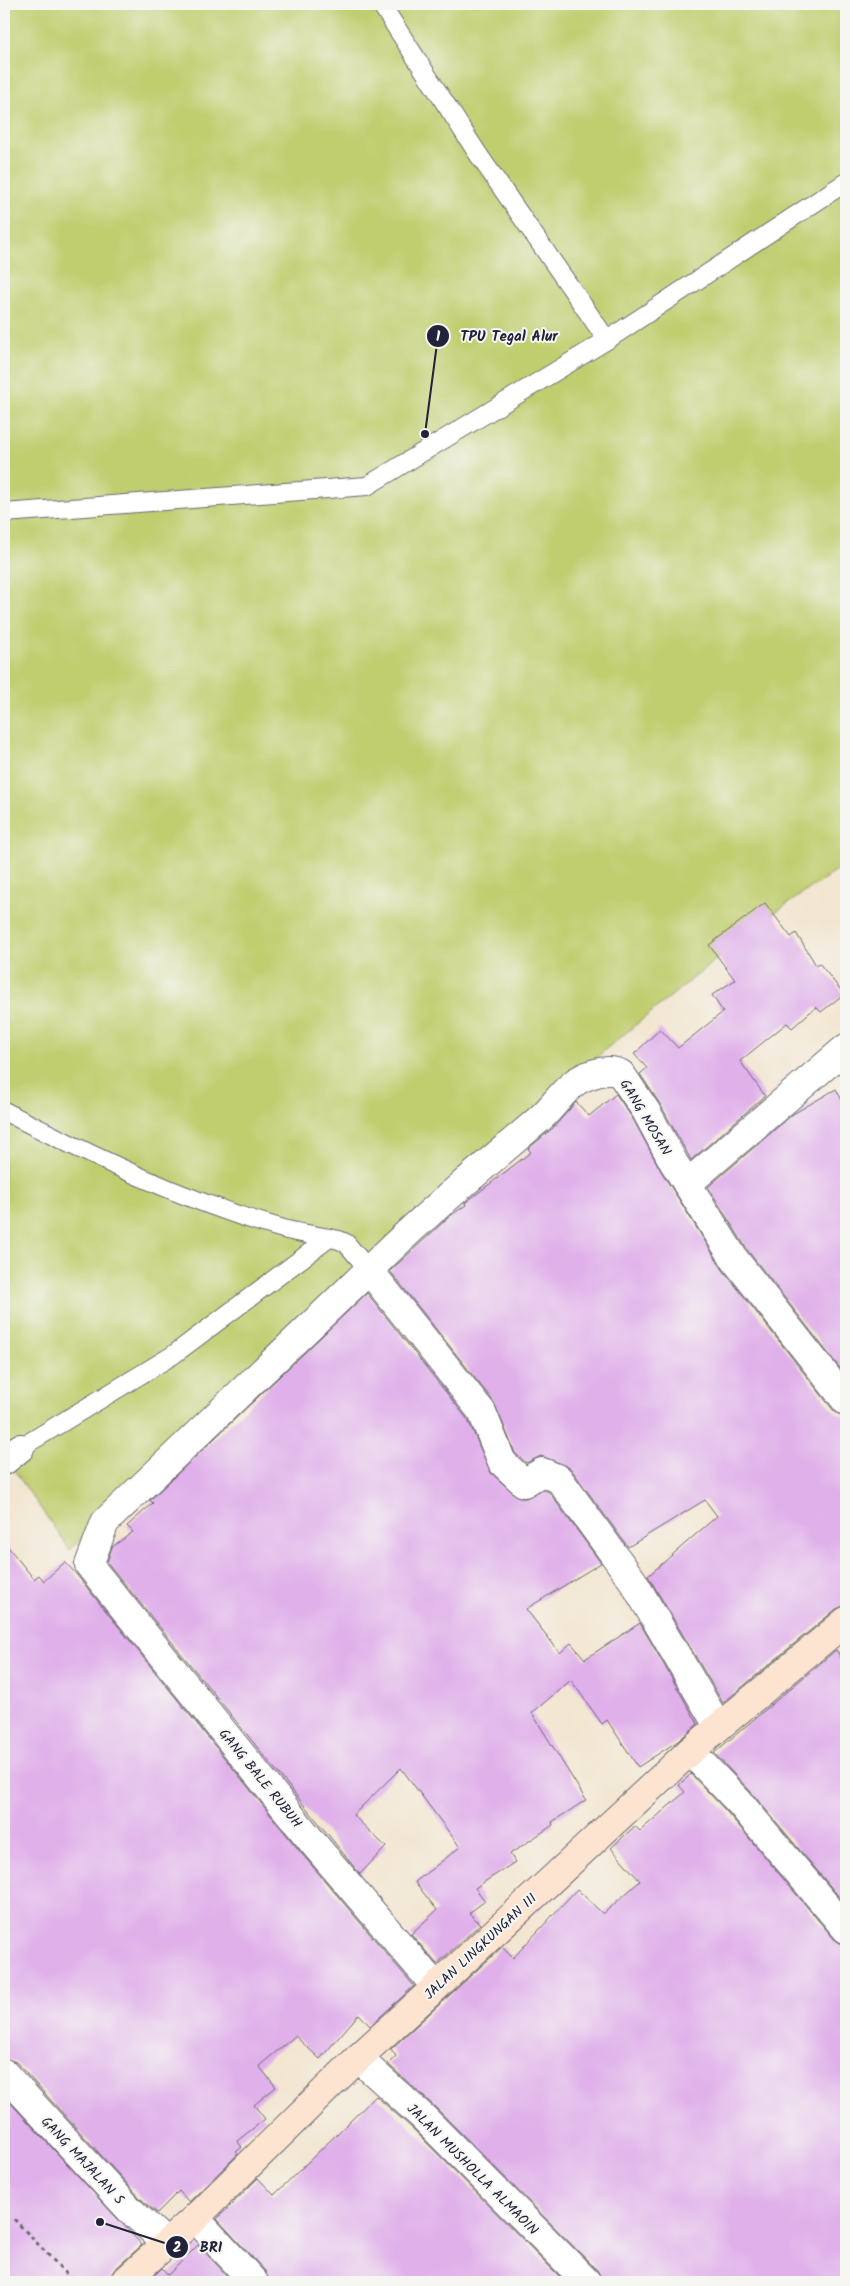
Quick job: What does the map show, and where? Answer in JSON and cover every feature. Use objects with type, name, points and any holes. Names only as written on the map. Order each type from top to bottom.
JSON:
[{"type":"street","points":[[687,1184],[846,1048]]},
{"type":"street","name":"GANG MOSAN","points":[[369,1270],[455,1191],[543,1117],[576,1081],[608,1071],[620,1074],[646,1111],[687,1184],[735,1260],[846,1401]]},
{"type":"street","points":[[369,1270],[482,1412],[502,1462],[524,1483],[542,1472],[559,1479],[633,1581],[718,1726]]},
{"type":"street","name":"GANG BALE RUBUH","points":[[369,1270],[105,1522],[88,1565],[314,1844],[436,1987]]},
{"type":"street","name":"JALAN LINGKUNGAN III","points":[[124,2282],[195,2218],[358,2058],[690,1751],[846,1621]]},
{"type":"street","points":[[690,1751],[739,1802],[846,1929]]},
{"type":"street","name":"JALAN MUSHOLLA ALMAOIN","points":[[358,2058],[424,2118],[587,2282]]},
{"type":"street","name":"GANG MAJALAN S","points":[[4,2073],[130,2210],[166,2243]]},
{"type":"street","points":[[195,2218],[254,2282]]},
{"type":"lane","points":[[381,4],[478,154],[607,340]]},
{"type":"lane","points":[[4,513],[368,486],[607,340],[846,182]]},
{"type":"lane","points":[[4,1111],[98,1158],[221,1209],[288,1230],[346,1243],[369,1270]]},
{"type":"lane","points":[[12,1455],[172,1355],[330,1238]]},
{"type":"path","points":[[14,2220],[74,2282]]},
{"type":"green space","points":[[4,4],[846,4],[846,864],[771,915],[606,1049],[350,1280],[70,1550],[4,1456]]},
{"type":"building","points":[[765,903],[791,937],[796,933],[816,965],[819,963],[844,994],[821,1012],[816,1007],[792,1028],[787,1023],[740,1061],[765,1096],[691,1160],[660,1104],[640,1074],[647,1068],[634,1054],[660,1029],[678,1048],[723,1012],[712,995],[735,980],[709,945]]},
{"type":"building","points":[[836,1089],[846,1108],[846,1376],[748,1251],[708,1187],[793,1114]]},
{"type":"building","points":[[616,1094],[633,1119],[661,1171],[723,1270],[834,1411],[846,1416],[846,1605],[836,1609],[723,1703],[648,1576],[717,1516],[705,1500],[628,1547],[571,1469],[541,1456],[526,1463],[515,1453],[494,1402],[390,1271],[450,1216],[466,1205],[465,1203],[531,1152],[528,1149],[553,1128],[576,1102],[589,1116]]},
{"type":"building","points":[[367,1293],[468,1420],[491,1473],[519,1498],[526,1498],[543,1489],[549,1492],[601,1563],[526,1609],[560,1653],[571,1643],[585,1659],[640,1623],[698,1724],[678,1741],[638,1767],[607,1720],[602,1724],[571,1680],[532,1713],[586,1800],[552,1822],[553,1825],[510,1854],[515,1862],[475,1888],[485,1901],[469,1913],[480,1924],[437,1964],[411,1934],[437,1910],[415,1882],[460,1847],[401,1768],[353,1815],[386,1847],[360,1874],[107,1562],[112,1547],[133,1532],[127,1526],[153,1503],[150,1500]]},
{"type":"building","points":[[4,1542],[34,1579],[39,1575],[44,1581],[65,1562],[302,1854],[414,1986],[370,2026],[359,2014],[320,2059],[295,2036],[259,2066],[276,2087],[254,2105],[265,2119],[237,2141],[242,2147],[236,2152],[238,2154],[189,2202],[179,2191],[157,2213],[141,2199],[16,2062],[4,2058]]},
{"type":"building","points":[[836,1650],[846,1665],[846,1905],[751,1792],[714,1753]]},
{"type":"building","points":[[691,1774],[727,1812],[834,1939],[846,1944],[846,2282],[602,2282],[598,2271],[435,2107],[388,2064],[396,2056],[391,2049],[502,1947],[513,1958],[577,1889],[603,1914],[640,1881],[611,1848],[635,1826],[640,1831],[685,1792],[679,1785]]},
{"type":"building","points":[[4,2096],[142,2245],[114,2270],[109,2282],[4,2282]]},
{"type":"building","points":[[376,2096],[413,2129],[565,2282],[269,2282],[265,2271],[217,2219],[258,2178],[274,2195]]},
{"type":"building","points":[[198,2245],[233,2282],[147,2282],[162,2268],[168,2275]]},
{"type":"place","name":"TPU Tegal Alur","points":[[425,434]]},
{"type":"place","name":"BRI","points":[[100,2222]]}]
